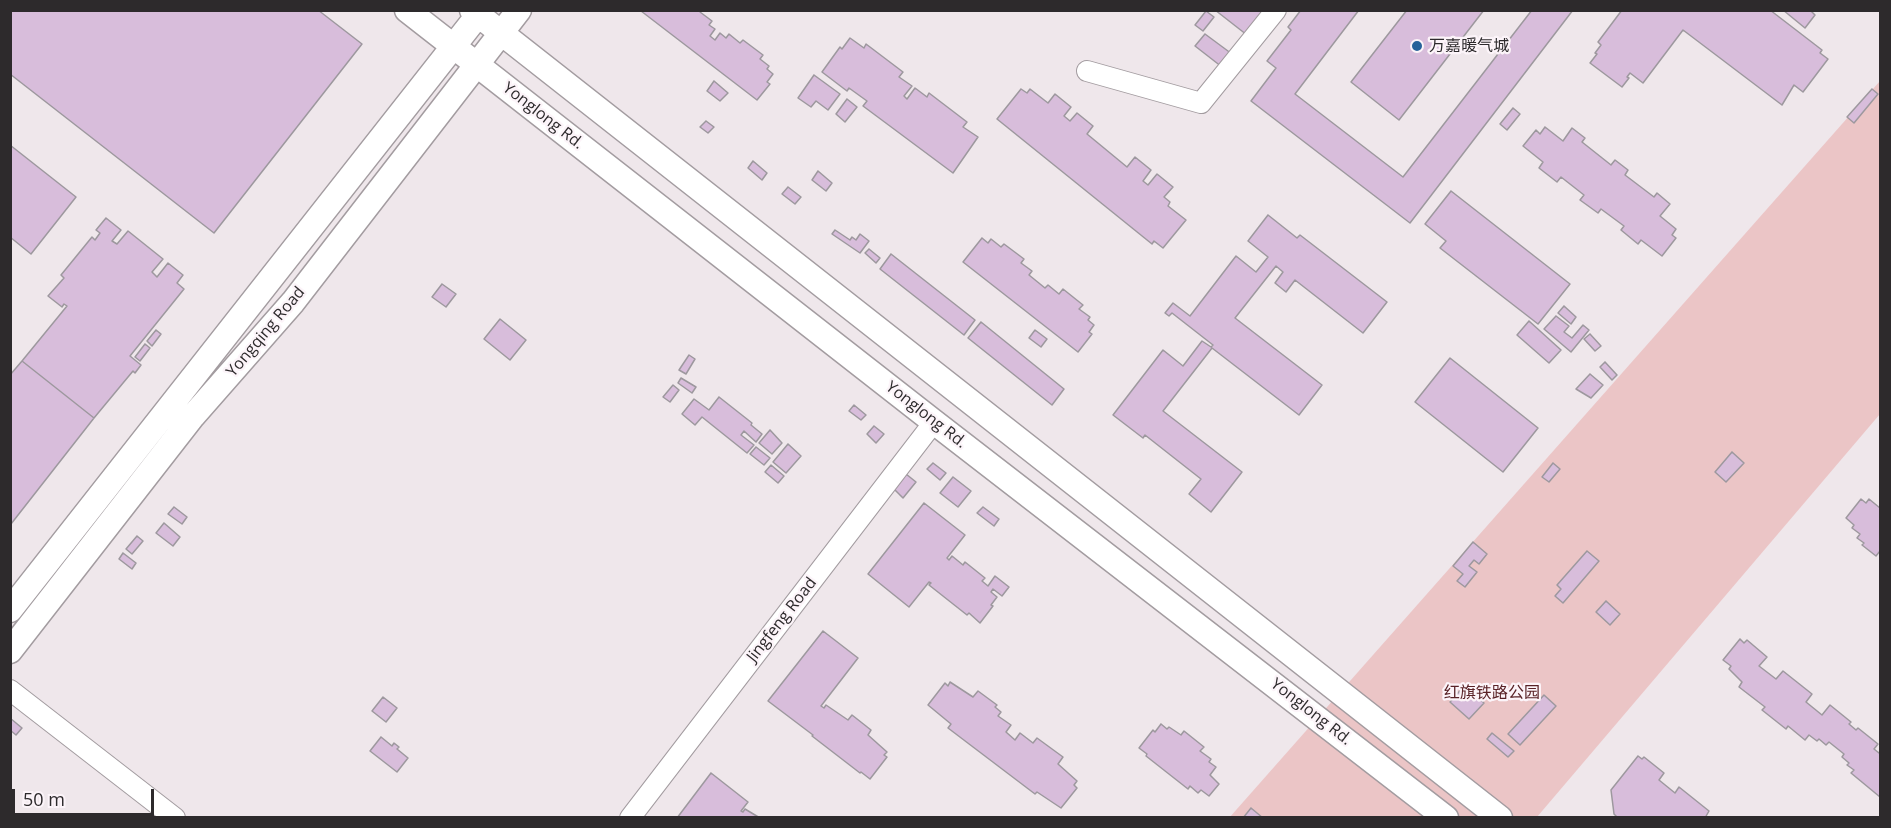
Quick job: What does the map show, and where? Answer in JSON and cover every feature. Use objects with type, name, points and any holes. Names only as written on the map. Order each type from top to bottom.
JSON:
[{"type":"street","name":"Yonglong Rd.","points":[[407,10],[1446,818]]},
{"type":"street","name":"Yongqing Road","points":[[10,651],[193,416],[292,302],[519,10]]},
{"type":"street","points":[[1087,71],[1201,103],[1276,10]]},
{"type":"street","name":"Yonglong Rd.","points":[[477,12],[1500,818]]},
{"type":"street","name":"Yongqing Road","points":[[10,610],[453,46],[477,12]]},
{"type":"street","name":"Jingfeng Road","points":[[630,818],[934,422]]},
{"type":"street","points":[[10,690],[175,818]]},
{"type":"green space","name":"红旗铁路公园","points":[[1880,81],[1880,414],[1537,817],[1229,818]]},
{"type":"building","points":[[10,10],[318,10],[362,44],[214,233],[10,74]]},
{"type":"building","points":[[702,10],[700,12],[712,21],[709,25],[715,29],[710,36],[715,40],[720,33],[726,38],[729,34],[740,43],[743,40],[763,55],[760,59],[769,66],[767,69],[773,74],[767,82],[770,84],[757,100],[641,11]]},
{"type":"building","points":[[1215,10],[1263,10],[1261,13],[1263,15],[1247,35]]},
{"type":"building","points":[[1301,10],[1359,10],[1295,94],[1403,177],[1532,10],[1573,10],[1410,223],[1251,101],[1276,68],[1267,61],[1291,30],[1288,27]]},
{"type":"building","name":"万嘉暖气城","points":[[1407,10],[1484,10],[1399,120],[1351,82]]},
{"type":"building","points":[[1622,10],[1770,10],[1822,50],[1820,53],[1828,59],[1803,92],[1794,85],[1782,105],[1683,30],[1643,83],[1630,73],[1622,87],[1590,63],[1601,45],[1598,42]]},
{"type":"building","points":[[1783,10],[1810,10],[1815,15],[1805,28]]},
{"type":"building","points":[[1206,11],[1214,17],[1203,31],[1195,25]]},
{"type":"building","points":[[1205,34],[1232,54],[1222,67],[1195,46]]},
{"type":"building","points":[[850,38],[864,48],[866,44],[903,72],[899,77],[912,86],[904,96],[907,99],[915,88],[927,97],[929,93],[967,122],[963,127],[978,137],[953,173],[863,106],[867,101],[849,88],[847,91],[822,72],[840,47],[842,49]]},
{"type":"building","points":[[814,75],[840,94],[828,110],[816,101],[811,107],[798,98]]},
{"type":"building","points":[[714,81],[728,93],[720,101],[707,91]]},
{"type":"building","points":[[1021,89],[1027,93],[1030,89],[1048,103],[1055,94],[1071,107],[1064,116],[1070,121],[1077,113],[1093,126],[1087,134],[1127,167],[1135,157],[1151,170],[1143,181],[1148,185],[1157,174],[1173,187],[1164,197],[1170,202],[1168,206],[1186,220],[1163,248],[1154,241],[1152,244],[997,119]]},
{"type":"building","points":[[1872,89],[1878,94],[1854,123],[1847,117]]},
{"type":"building","points":[[847,99],[857,107],[845,122],[836,114]]},
{"type":"building","points":[[1513,108],[1520,114],[1507,130],[1500,124]]},
{"type":"building","points":[[706,121],[714,127],[708,133],[700,127]]},
{"type":"building","points":[[1545,127],[1563,141],[1572,128],[1585,138],[1582,142],[1611,165],[1615,160],[1628,170],[1625,175],[1654,197],[1657,193],[1670,204],[1660,216],[1676,229],[1672,235],[1676,238],[1662,256],[1641,240],[1638,244],[1621,230],[1624,226],[1601,209],[1598,213],[1580,200],[1584,195],[1561,177],[1557,182],[1539,168],[1543,162],[1523,146],[1536,130],[1540,134]]},
{"type":"building","points":[[10,145],[76,197],[31,254],[10,237]]},
{"type":"building","points":[[753,161],[767,173],[762,180],[748,168]]},
{"type":"building","points":[[818,171],[832,183],[826,191],[812,180]]},
{"type":"building","points":[[788,187],[801,197],[795,204],[782,194]]},
{"type":"building","points":[[1451,191],[1570,284],[1538,324],[1440,248],[1446,241],[1425,224]]},
{"type":"building","points":[[1268,215],[1297,238],[1300,235],[1387,302],[1363,333],[1295,280],[1286,292],[1275,283],[1283,272],[1276,266],[1235,318],[1322,385],[1299,415],[1212,348],[1163,411],[1242,472],[1211,512],[1189,494],[1201,479],[1145,435],[1143,438],[1113,415],[1163,350],[1183,366],[1202,341],[1211,347],[1213,345],[1172,313],[1169,316],[1165,313],[1173,303],[1190,316],[1236,256],[1256,272],[1268,257],[1248,241]]},
{"type":"building","points":[[106,218],[121,230],[112,241],[117,244],[128,231],[163,259],[152,272],[157,277],[168,263],[183,275],[177,283],[184,289],[130,356],[141,365],[135,373],[133,371],[94,418],[22,361],[67,306],[64,304],[62,307],[48,296],[64,278],[61,275],[92,237],[95,240],[100,233],[96,230]]},
{"type":"building","points":[[835,230],[850,240],[852,237],[856,240],[860,234],[869,241],[860,253],[832,234]]},
{"type":"building","points":[[982,238],[988,243],[991,239],[1001,247],[1004,244],[1024,259],[1021,263],[1032,271],[1029,275],[1045,288],[1048,285],[1059,294],[1063,289],[1083,305],[1079,309],[1090,317],[1088,320],[1094,325],[1089,332],[1092,334],[1078,352],[963,262]]},
{"type":"building","points":[[869,249],[880,258],[876,263],[865,253]]},
{"type":"building","points":[[891,254],[975,320],[964,335],[880,269]]},
{"type":"building","points":[[442,284],[456,294],[446,307],[432,297]]},
{"type":"building","points":[[1564,306],[1576,317],[1571,324],[1558,313]]},
{"type":"building","points":[[1556,316],[1569,326],[1564,332],[1572,338],[1583,325],[1589,330],[1571,352],[1544,329]]},
{"type":"building","points":[[500,319],[526,340],[510,360],[484,339]]},
{"type":"building","points":[[1529,321],[1561,350],[1549,363],[1517,335]]},
{"type":"building","points":[[981,322],[1064,389],[1052,405],[968,338]]},
{"type":"building","points":[[156,330],[161,334],[152,346],[147,341]]},
{"type":"building","points":[[1035,330],[1047,339],[1041,347],[1029,338]]},
{"type":"building","points":[[1590,334],[1601,346],[1595,351],[1584,339]]},
{"type":"building","points":[[145,344],[150,348],[140,361],[135,357]]},
{"type":"building","points":[[689,355],[695,359],[686,374],[679,370]]},
{"type":"building","points":[[1450,358],[1538,428],[1503,472],[1415,402]]},
{"type":"building","points":[[22,361],[94,418],[11,524],[10,375]]},
{"type":"building","points":[[1605,362],[1617,375],[1612,380],[1600,367]]},
{"type":"building","points":[[1590,374],[1603,385],[1591,398],[1576,389]]},
{"type":"building","points":[[681,378],[696,387],[692,393],[678,383]]},
{"type":"building","points":[[673,385],[679,390],[670,402],[663,397]]},
{"type":"building","points":[[719,397],[752,423],[751,425],[762,434],[756,442],[744,431],[741,435],[754,445],[747,453],[702,417],[695,425],[682,414],[694,399],[709,410]]},
{"type":"building","points":[[854,405],[866,415],[861,420],[849,411]]},
{"type":"building","points":[[874,426],[884,434],[876,443],[867,434]]},
{"type":"building","points":[[770,430],[782,443],[772,454],[759,443]]},
{"type":"building","points":[[788,444],[801,456],[786,473],[773,462]]},
{"type":"building","points":[[756,447],[770,458],[764,465],[750,454]]},
{"type":"building","points":[[1732,452],[1744,463],[1726,482],[1715,472]]},
{"type":"building","points":[[933,463],[946,473],[940,480],[927,469]]},
{"type":"building","points":[[1553,463],[1560,469],[1549,482],[1542,477]]},
{"type":"building","points":[[771,465],[784,476],[778,483],[765,472]]},
{"type":"building","points":[[906,474],[916,482],[903,498],[894,489]]},
{"type":"building","points":[[953,477],[971,491],[958,507],[940,493]]},
{"type":"building","points":[[1861,499],[1866,503],[1869,499],[1880,508],[1880,551],[1876,556],[1862,545],[1864,543],[1857,538],[1860,534],[1852,528],[1854,525],[1846,518]]},
{"type":"building","points":[[924,503],[965,535],[947,558],[949,560],[952,556],[963,565],[965,562],[985,578],[982,581],[988,586],[995,576],[1009,587],[1002,596],[993,589],[991,592],[997,597],[980,623],[929,585],[931,583],[929,582],[909,607],[868,574]]},
{"type":"building","points":[[174,507],[187,517],[182,524],[168,514]]},
{"type":"building","points":[[983,507],[999,519],[994,526],[977,513]]},
{"type":"building","points":[[164,523],[180,537],[173,546],[156,533]]},
{"type":"building","points":[[137,536],[143,541],[132,554],[126,549]]},
{"type":"building","points":[[1473,542],[1487,554],[1479,564],[1474,560],[1469,566],[1477,572],[1465,587],[1457,581],[1463,574],[1453,566]]},
{"type":"building","points":[[1587,551],[1599,561],[1563,603],[1555,596],[1561,589],[1557,585]]},
{"type":"building","points":[[123,553],[136,563],[132,569],[119,559]]},
{"type":"building","points":[[1606,601],[1620,614],[1610,625],[1596,612]]},
{"type":"building","points":[[823,631],[858,658],[821,706],[824,708],[826,705],[848,720],[852,715],[871,730],[868,735],[887,752],[884,755],[887,757],[870,779],[768,701]]},
{"type":"building","points":[[1740,639],[1744,643],[1747,640],[1767,657],[1759,666],[1776,679],[1783,671],[1812,694],[1806,702],[1822,715],[1830,705],[1851,722],[1849,724],[1856,730],[1858,728],[1878,744],[1874,749],[1879,753],[1880,751],[1880,797],[1851,773],[1854,770],[1842,757],[1844,754],[1829,742],[1826,745],[1809,735],[1805,740],[1788,726],[1786,729],[1762,710],[1765,707],[1739,687],[1742,682],[1729,669],[1731,666],[1723,660]]},
{"type":"building","points":[[950,682],[973,697],[978,691],[997,705],[995,707],[1001,712],[998,716],[1011,725],[1006,732],[1015,740],[1020,733],[1033,743],[1037,738],[1063,757],[1058,764],[1077,781],[1074,785],[1077,788],[1061,808],[1037,792],[1035,794],[948,728],[951,724],[928,705],[945,683],[948,686]]},
{"type":"building","points":[[1465,685],[1484,703],[1469,719],[1450,702]]},
{"type":"building","points":[[1544,695],[1556,706],[1520,745],[1508,734]]},
{"type":"building","points":[[383,697],[397,708],[386,722],[372,711]]},
{"type":"building","points":[[10,718],[22,728],[16,735],[10,730]]},
{"type":"building","points":[[1161,724],[1181,735],[1184,731],[1204,747],[1200,751],[1211,759],[1209,762],[1216,767],[1210,775],[1219,784],[1209,796],[1201,790],[1198,793],[1190,786],[1188,789],[1139,748],[1153,730],[1155,732]]},
{"type":"building","points":[[1492,733],[1514,751],[1508,757],[1487,739]]},
{"type":"building","points":[[381,737],[392,746],[394,743],[399,747],[397,749],[408,758],[397,772],[370,751]]},
{"type":"building","points":[[1638,756],[1642,759],[1644,757],[1664,773],[1659,780],[1675,793],[1679,787],[1709,811],[1705,818],[1618,818],[1614,814],[1611,790]]},
{"type":"building","points":[[711,773],[748,802],[741,811],[745,809],[760,818],[677,818]]},
{"type":"building","points":[[1251,808],[1263,818],[1243,818]]},
{"type":"place","name":"万嘉暖气城","points":[[1417,46]]}]
